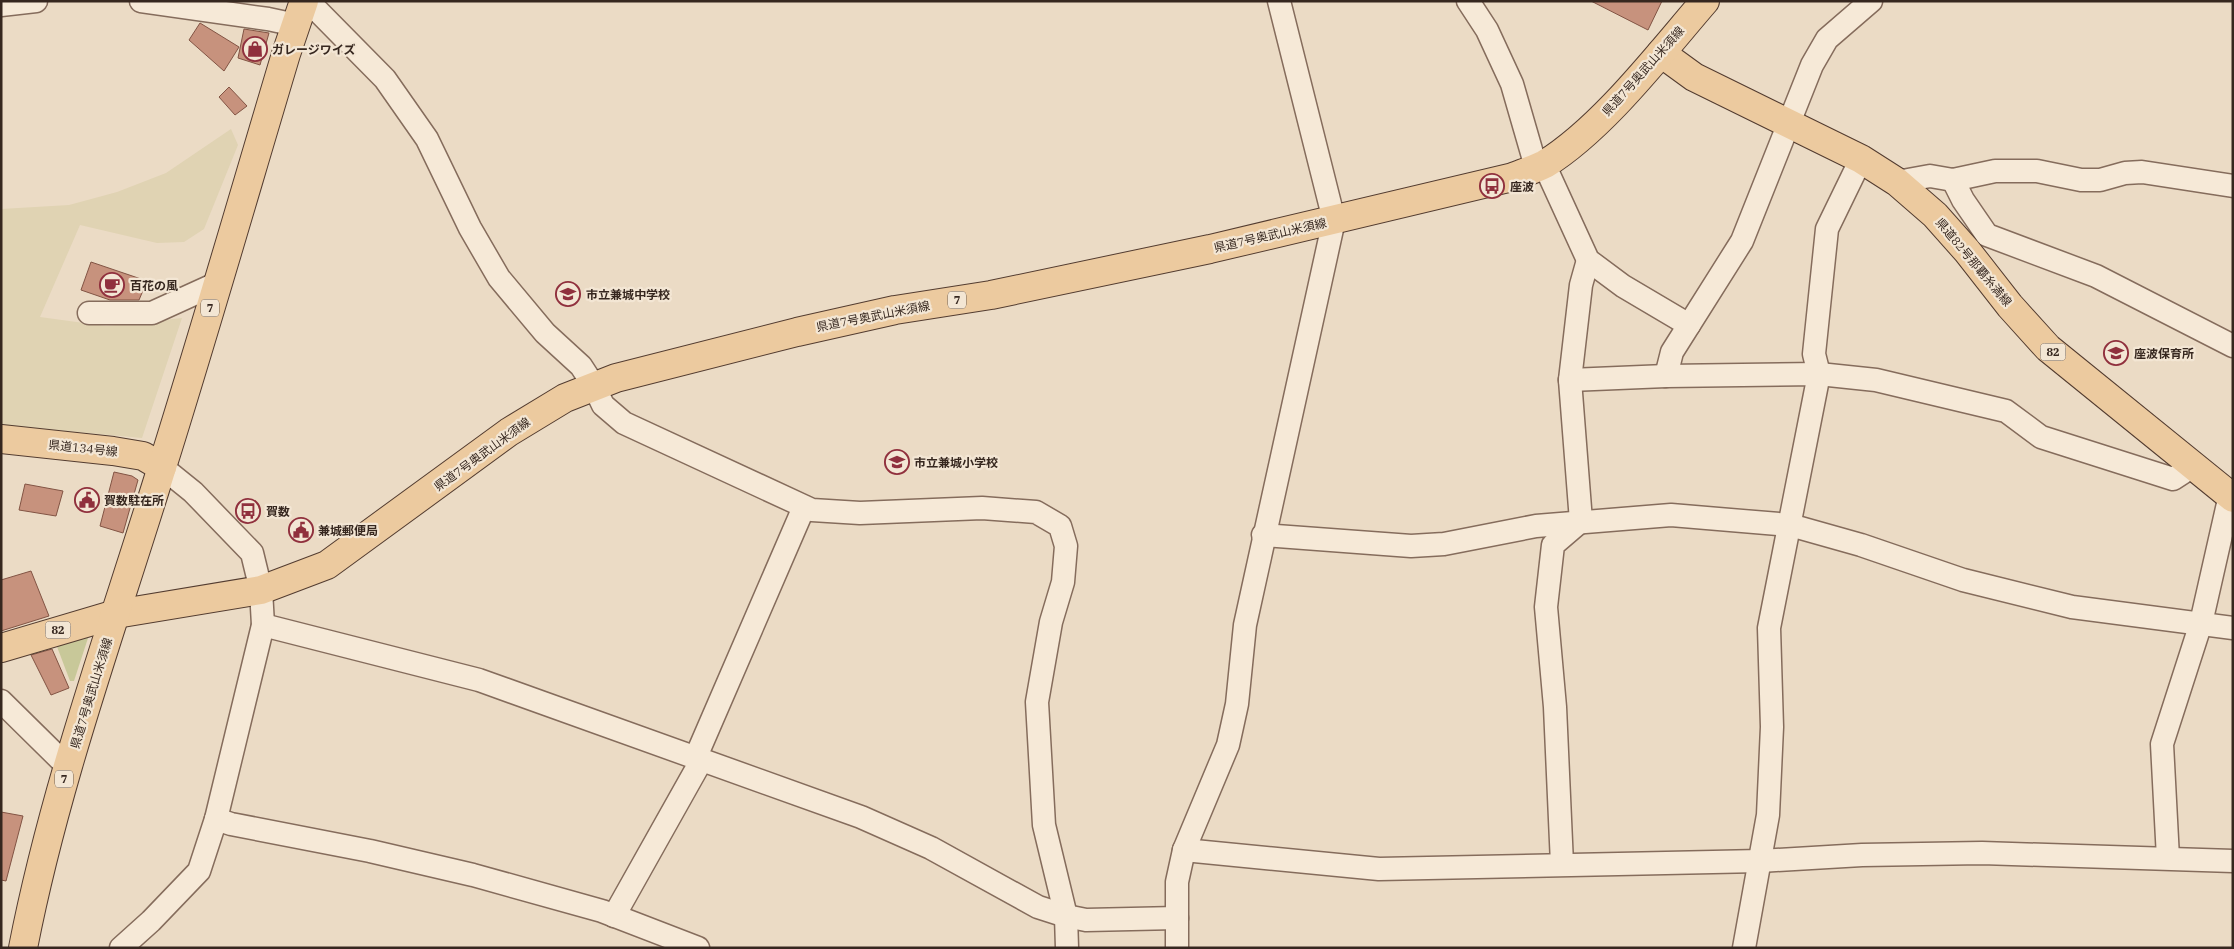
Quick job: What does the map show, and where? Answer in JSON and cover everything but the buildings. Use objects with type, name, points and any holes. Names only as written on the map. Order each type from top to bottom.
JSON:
[{"type":"main road","name":"県道7号奥武山米須線","points":[[116,614],[261,590],[327,565],[509,432],[565,398],[625,376],[797,332],[895,310],[991,295],[1210,249],[1513,177],[1540,166],[1569,147],[1598,120],[1661,53],[1705,1]]},
{"type":"main road","name":"県道7号奥武山米須線","points":[[23,948],[45,848],[68,767],[303,9]]},
{"type":"main road","name":"県道82号那覇糸満線","points":[[1661,53],[1694,77],[1861,159],[1897,182],[1935,215],[1977,243],[2010,306],[2048,348],[2193,466],[2232,494]]},
{"type":"main road","name":"県道134号線","points":[[1,439],[114,451],[143,456],[162,467]]},
{"type":"main road","name":"82","points":[[1,648],[116,614]]},
{"type":"street","points":[[1,6],[36,1]]},
{"type":"street","points":[[141,1],[268,19],[303,9],[385,79],[427,139],[470,228],[499,278],[545,333],[581,366],[603,405],[624,423],[812,510],[860,513],[982,508],[1036,512],[1060,526],[1066,546],[1063,582],[1051,622],[1037,702],[1044,824],[1066,916],[1066,948]]},
{"type":"street","points":[[1177,948],[1177,882],[1184,850],[1228,745],[1237,704],[1244,625],[1334,220],[1278,1]]},
{"type":"street","points":[[1468,1],[1487,30],[1512,84],[1540,166],[1588,260],[1623,286],[1689,325]]},
{"type":"street","points":[[1666,376],[1672,352],[1742,241],[1812,65],[1827,40],[1871,1]]},
{"type":"street","points":[[1744,948],[1768,815],[1772,727],[1769,628],[1819,374],[1814,354],[1827,229],[1861,159]]},
{"type":"street","points":[[1897,182],[1930,176],[1953,180],[1995,171],[2037,170],[2081,180],[2100,180],[2125,173],[2142,172],[2233,186]]},
{"type":"street","points":[[1953,180],[1963,200],[1977,243],[2096,276],[2233,346]]},
{"type":"street","points":[[1581,520],[1570,380],[1581,285],[1588,260]]},
{"type":"street","points":[[89,313],[152,313],[218,283]]},
{"type":"street","points":[[1570,380],[1666,376],[1819,374],[1876,380],[2006,411],[2041,437],[2173,479],[2193,466]]},
{"type":"street","points":[[121,948],[151,921],[199,871],[216,819],[263,625],[261,590],[252,553],[193,492],[162,467]]},
{"type":"street","points":[[2168,858],[2162,744],[2201,623],[2232,494]]},
{"type":"street","points":[[614,916],[698,760],[804,507]]},
{"type":"street","points":[[1263,535],[1410,546],[1444,544],[1536,526],[1581,520],[1671,515],[1790,525],[1861,545],[1963,580],[2072,607],[2233,628]]},
{"type":"street","points":[[1562,864],[1555,707],[1546,607],[1553,545],[1581,520]]},
{"type":"street","points":[[263,625],[479,680],[861,817],[931,848],[1038,907],[1066,916],[1086,920],[1176,918]]},
{"type":"street","points":[[1,701],[68,767]]},
{"type":"street","points":[[216,819],[231,824],[370,851],[473,875],[602,911],[698,948]]},
{"type":"street","points":[[1184,850],[1379,869],[1760,861],[1982,853],[2233,861]]},
{"type":"shaded area","points":[[231,129],[238,145],[204,229],[184,242],[157,243],[80,225],[40,317],[106,326],[182,318],[142,438],[1,425],[1,209],[69,205],[117,192],[166,173]]},
{"type":"green space","points":[[89,635],[74,681],[70,681],[56,644]]},
{"type":"place","name":"ガレージワイズ","points":[[255,49]]},
{"type":"place","name":"座波","points":[[1492,186]]},
{"type":"place","name":"百花の風","points":[[112,285]]},
{"type":"place","name":"市立兼城中学校","points":[[568,294]]},
{"type":"place","name":"座波保育所","points":[[2116,353]]},
{"type":"place","name":"市立兼城小学校","points":[[897,462]]},
{"type":"place","name":"賀数駐在所","points":[[87,500]]},
{"type":"place","name":"賀数","points":[[248,511]]},
{"type":"place","name":"兼城郵便局","points":[[301,530]]}]
